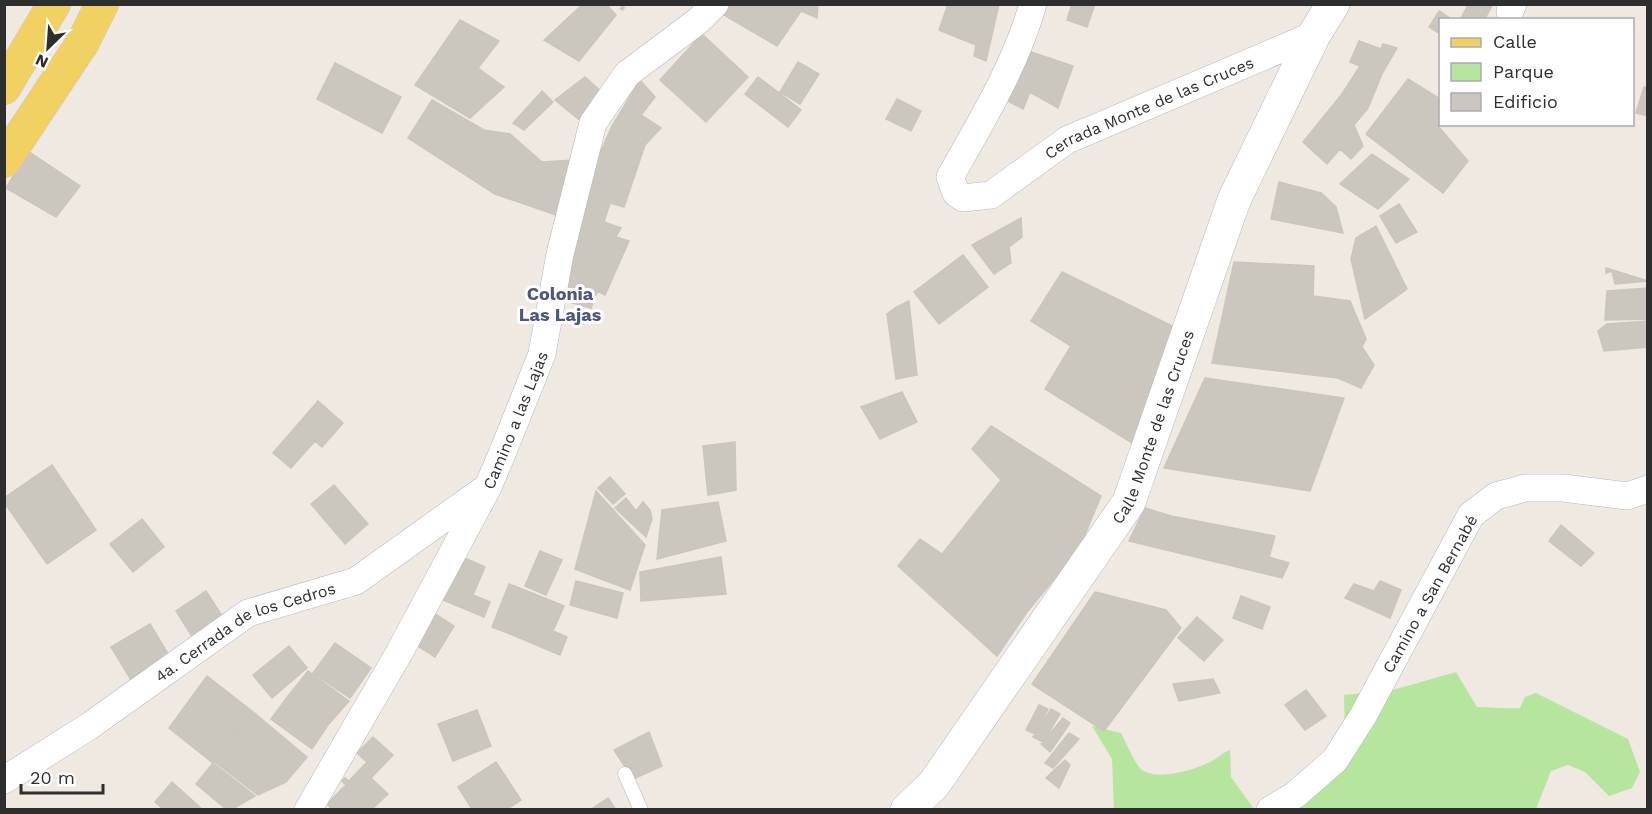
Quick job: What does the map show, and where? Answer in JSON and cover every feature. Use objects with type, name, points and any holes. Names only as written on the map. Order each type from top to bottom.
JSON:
[{"type":"main road","points":[[4,88],[54,4]]},
{"type":"main road","points":[[4,161],[83,42],[102,4]]},
{"type":"street","name":"Camino a las Lajas","points":[[308,810],[399,653],[488,487],[542,354],[560,254],[593,123],[627,74],[698,21],[715,4]]},
{"type":"street","name":"Cerrada Monte de las Cruces","points":[[1033,4],[1027,28],[1008,69],[950,177],[956,193],[963,198],[992,195],[1067,140],[1314,35]]},
{"type":"street","name":"Calle Monte de las Cruces","points":[[907,810],[934,784],[1129,502],[1234,200],[1314,35],[1333,4]]},
{"type":"street","name":"4a. Cerrada de los Cedros","points":[[4,780],[88,727],[248,613],[356,581],[488,487]]},
{"type":"street","name":"Camino a San Bernabé","points":[[1270,810],[1295,795],[1335,760],[1363,716],[1471,515],[1496,496],[1525,488],[1563,488],[1627,496],[1647,489]]},
{"type":"lane","points":[[626,774],[641,810]]},
{"type":"path","points":[[621,10],[626,4]]},
{"type":"green space","points":[[1456,672],[1477,707],[1520,708],[1525,697],[1536,693],[1628,739],[1640,772],[1632,788],[1609,796],[1585,772],[1568,765],[1551,771],[1536,809],[1273,810],[1345,733],[1344,695],[1393,690]]},
{"type":"green space","points":[[1092,726],[1121,733],[1142,770],[1157,775],[1195,768],[1230,750],[1231,777],[1254,809],[1114,809],[1112,759]]},
{"type":"building","points":[[583,4],[606,4],[616,15],[579,61],[544,40]]},
{"type":"building","points":[[730,4],[818,4],[817,18],[801,11],[777,46],[724,15]]},
{"type":"building","points":[[948,4],[999,4],[986,61],[974,56],[976,45],[939,30]]},
{"type":"building","points":[[1072,4],[1095,4],[1087,27],[1067,20]]},
{"type":"building","points":[[1493,4],[1485,18],[1461,18],[1468,5]]},
{"type":"building","points":[[1439,11],[1450,18],[1439,18],[1439,33],[1429,27]]},
{"type":"building","points":[[460,20],[499,41],[478,68],[504,87],[470,118],[415,85]]},
{"type":"building","points":[[702,34],[748,77],[706,122],[660,80]]},
{"type":"building","points":[[1359,41],[1381,49],[1383,44],[1397,48],[1382,74],[1368,108],[1354,125],[1363,146],[1351,159],[1340,149],[1327,164],[1303,142],[1342,94],[1360,66],[1350,62]]},
{"type":"building","points":[[1022,49],[1073,66],[1058,108],[1030,92],[1023,109],[999,96]]},
{"type":"building","points":[[798,62],[819,74],[800,104],[780,92]]},
{"type":"building","points":[[335,63],[401,97],[382,133],[317,99]]},
{"type":"building","points":[[585,77],[605,95],[587,126],[555,100]]},
{"type":"building","points":[[758,77],[801,110],[788,127],[745,94]]},
{"type":"building","points":[[1408,79],[1439,98],[1438,126],[1468,161],[1443,193],[1366,134]]},
{"type":"building","points":[[640,80],[655,97],[641,115],[661,128],[645,145],[624,207],[610,203],[604,222],[621,228],[616,237],[629,241],[605,295],[597,291],[591,308],[558,299],[589,178],[612,126]]},
{"type":"building","points":[[1644,87],[1648,88],[1648,116],[1636,113]]},
{"type":"building","points":[[542,91],[553,102],[524,130],[513,123]]},
{"type":"building","points":[[897,99],[921,111],[911,131],[886,119]]},
{"type":"building","points":[[432,100],[484,130],[510,134],[542,162],[574,160],[559,216],[495,194],[408,138]]},
{"type":"building","points":[[28,151],[80,186],[56,217],[6,188]]},
{"type":"building","points":[[1372,154],[1409,179],[1378,209],[1340,184]]},
{"type":"building","points":[[1279,182],[1321,193],[1336,207],[1343,233],[1271,219]]},
{"type":"building","points":[[1399,204],[1417,232],[1396,243],[1380,216]]},
{"type":"building","points":[[1021,218],[1022,237],[1009,247],[1011,263],[994,274],[972,245]]},
{"type":"building","points":[[1376,226],[1407,289],[1365,319],[1351,259],[1356,238]]},
{"type":"building","points":[[963,255],[988,287],[939,324],[914,292]]},
{"type":"building","points":[[1234,262],[1314,266],[1313,296],[1350,301],[1366,339],[1362,347],[1374,365],[1361,388],[1338,378],[1212,363]]},
{"type":"building","points":[[1606,268],[1648,281],[1615,284],[1612,271],[1606,273]]},
{"type":"building","points":[[1062,272],[1172,326],[1147,407],[1132,443],[1045,389],[1071,346],[1031,321]]},
{"type":"building","points":[[1648,288],[1648,319],[1605,320],[1607,291]]},
{"type":"building","points":[[909,301],[917,375],[896,379],[887,314]]},
{"type":"building","points":[[1648,321],[1648,347],[1604,351],[1598,331],[1607,324]]},
{"type":"building","points":[[1205,378],[1344,398],[1310,491],[1164,468]]},
{"type":"building","points":[[902,392],[917,422],[880,439],[861,407]]},
{"type":"building","points":[[318,401],[343,423],[322,447],[315,441],[291,468],[273,453]]},
{"type":"building","points":[[991,426],[1101,496],[1079,549],[1001,480],[972,449]]},
{"type":"building","points":[[735,442],[736,490],[708,495],[703,446]]},
{"type":"building","points":[[52,465],[96,530],[47,564],[4,502],[4,498]]},
{"type":"building","points":[[610,477],[625,494],[613,504],[598,488]]},
{"type":"building","points":[[1001,480],[1079,549],[1027,612],[942,554]]},
{"type":"building","points":[[334,485],[368,524],[345,544],[311,504]]},
{"type":"building","points":[[596,491],[645,545],[630,590],[575,569]]},
{"type":"building","points":[[626,498],[636,511],[643,502],[650,510],[652,519],[646,537],[615,508]]},
{"type":"building","points":[[718,502],[726,541],[657,559],[662,510]]},
{"type":"building","points":[[1145,508],[1171,516],[1275,536],[1269,557],[1289,563],[1282,578],[1129,541]]},
{"type":"building","points":[[142,519],[164,547],[133,572],[110,544]]},
{"type":"building","points":[[1561,525],[1594,553],[1581,566],[1549,541]]},
{"type":"building","points":[[920,539],[1027,612],[997,656],[898,566]]},
{"type":"building","points":[[540,551],[562,560],[546,595],[525,586]]},
{"type":"building","points":[[460,556],[485,567],[473,595],[490,602],[484,617],[441,599]]},
{"type":"building","points":[[721,557],[726,594],[641,601],[640,572]]},
{"type":"building","points":[[576,581],[623,593],[617,618],[570,605]]},
{"type":"building","points":[[1380,581],[1401,590],[1390,618],[1345,598],[1354,584],[1374,591]]},
{"type":"building","points":[[509,584],[532,593],[515,636],[492,627]]},
{"type":"building","points":[[206,591],[224,619],[193,638],[176,611]]},
{"type":"building","points":[[1095,592],[1166,610],[1181,628],[1104,731],[1032,684]]},
{"type":"building","points":[[532,593],[564,606],[553,631],[567,637],[560,655],[515,636]]},
{"type":"building","points":[[1241,596],[1270,607],[1262,629],[1233,618]]},
{"type":"building","points":[[429,610],[454,626],[435,657],[410,641]]},
{"type":"building","points":[[1197,617],[1223,640],[1204,661],[1178,638]]},
{"type":"building","points":[[150,624],[170,657],[131,680],[111,647]]},
{"type":"building","points":[[335,643],[371,668],[350,698],[313,673]]},
{"type":"building","points":[[289,646],[307,668],[272,698],[253,675]]},
{"type":"building","points":[[308,671],[349,701],[328,725],[288,696]]},
{"type":"building","points":[[207,676],[253,712],[213,763],[169,728]]},
{"type":"building","points":[[1213,679],[1220,693],[1179,701],[1173,684]]},
{"type":"building","points":[[1306,690],[1326,716],[1305,730],[1285,705]]},
{"type":"building","points":[[288,696],[328,725],[312,749],[271,719]]},
{"type":"building","points":[[1039,705],[1048,709],[1035,734],[1026,730]]},
{"type":"building","points":[[1051,709],[1060,714],[1043,742],[1033,737]]},
{"type":"building","points":[[477,710],[491,746],[453,761],[438,724]]},
{"type":"building","points":[[253,712],[307,757],[286,782],[231,738]]},
{"type":"building","points":[[1063,718],[1070,723],[1050,752],[1041,744]]},
{"type":"building","points":[[649,732],[662,766],[633,779],[614,750]]},
{"type":"building","points":[[1069,733],[1079,739],[1053,768],[1045,763]]},
{"type":"building","points":[[373,737],[393,755],[371,778],[388,794],[371,810],[333,810],[327,804],[346,785],[342,781],[345,778],[349,781],[367,762],[357,753]]},
{"type":"building","points":[[231,738],[286,782],[258,795],[215,762]]},
{"type":"building","points":[[1065,760],[1070,765],[1059,788],[1046,778]]},
{"type":"building","points":[[496,762],[521,800],[506,810],[472,809],[458,787]]},
{"type":"building","points":[[213,763],[255,796],[227,810],[196,784]]},
{"type":"building","points":[[172,782],[203,810],[164,810],[155,802]]},
{"type":"building","points":[[608,798],[616,810],[590,810]]},
{"type":"district","name":"Colonia Las Lajas","points":[[560,303]]}]
